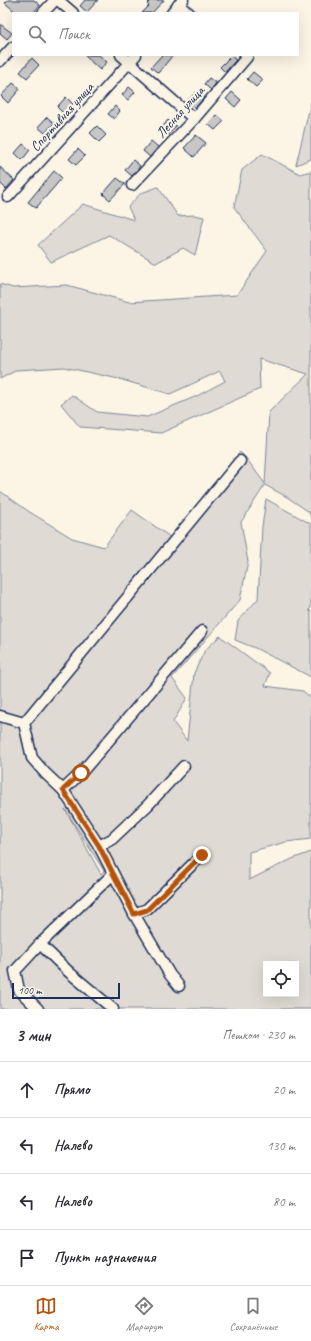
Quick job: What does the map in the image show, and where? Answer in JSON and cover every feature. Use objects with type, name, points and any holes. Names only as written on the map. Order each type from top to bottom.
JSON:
[{"type":"street","points":[[44,12],[55,0]]},
{"type":"street","points":[[58,0],[72,12]]},
{"type":"street","points":[[173,12],[181,2],[188,12]]},
{"type":"street","points":[[0,61],[12,47]]},
{"type":"street","name":"Лесная улица","points":[[132,185],[194,119],[246,56]]},
{"type":"street","points":[[133,59],[194,119]]},
{"type":"street","name":"Спортивная улица","points":[[8,197],[133,59]]},
{"type":"street","points":[[24,723],[240,461]]},
{"type":"street","points":[[63,790],[81,773],[202,631]]},
{"type":"street","points":[[0,716],[24,723]]},
{"type":"street","points":[[24,723],[32,758],[63,790],[99,846],[134,914],[170,975],[179,986]]},
{"type":"street","points":[[99,846],[112,839],[148,805],[184,766]]},
{"type":"street","points":[[134,914],[147,910],[202,855]]},
{"type":"street","points":[[38,1009],[18,990],[15,971],[40,944],[113,874]]},
{"type":"street","points":[[40,944],[70,974],[113,1009]]},
{"type":"shaded area","points":[[311,102],[311,159],[296,165]]},
{"type":"shaded area","points":[[262,154],[300,174],[311,171],[311,518],[309,512],[287,497],[265,485],[241,522],[248,562],[240,600],[172,678],[187,698],[173,722],[187,741],[194,673],[205,650],[220,636],[270,673],[265,686],[303,691],[311,698],[311,839],[286,842],[249,852],[249,880],[292,859],[311,852],[311,1009],[0,1009],[0,491],[28,511],[72,538],[104,547],[132,510],[170,537],[240,452],[265,484],[269,412],[308,374],[259,359],[260,389],[161,433],[80,427],[61,404],[72,395],[97,412],[147,417],[197,396],[225,381],[220,371],[170,394],[119,379],[64,367],[17,370],[0,379],[0,284],[13,288],[67,285],[129,302],[237,295],[267,251],[234,207],[242,170]],"holes":[[[65,809],[104,871],[101,874]]]},
{"type":"shaded area","points":[[158,187],[178,216],[194,215],[204,217],[195,255],[183,248],[156,263],[109,235],[51,262],[38,245],[83,204],[134,220],[128,207],[141,193]]},
{"type":"shaded area","points":[[266,499],[311,524],[311,608],[309,610],[311,612],[311,677],[255,648],[235,640],[238,621],[258,599],[262,527]]},
{"type":"building","points":[[8,0],[34,0],[40,5],[34,12],[16,12],[5,3]]},
{"type":"building","points":[[85,0],[98,0],[87,12],[80,6]]},
{"type":"building","points":[[151,0],[164,0],[153,12],[143,12],[149,6],[147,4]]},
{"type":"building","points":[[0,24],[12,33],[7,39],[0,33]]},
{"type":"building","points":[[85,56],[100,56],[107,62],[100,70]]},
{"type":"building","points":[[161,56],[172,56],[158,73],[151,67]]},
{"type":"building","points":[[231,56],[236,60],[225,72],[220,67]]},
{"type":"building","points":[[32,58],[39,65],[27,78],[20,72]]},
{"type":"building","points":[[253,72],[263,80],[256,87],[247,79]]},
{"type":"building","points":[[209,78],[216,83],[211,90],[204,84]]},
{"type":"building","points":[[13,83],[20,89],[8,103],[1,96]]},
{"type":"building","points":[[129,87],[135,92],[128,100],[122,95]]},
{"type":"building","points":[[196,92],[203,99],[195,108],[187,101]]},
{"type":"building","points":[[232,92],[241,100],[235,107],[226,99]]},
{"type":"building","points":[[66,97],[73,104],[64,114],[57,107]]},
{"type":"building","points":[[115,106],[120,111],[114,119],[108,114]]},
{"type":"building","points":[[217,115],[224,121],[215,130],[208,124]]},
{"type":"building","points":[[47,117],[54,123],[45,133],[38,127]]},
{"type":"building","points":[[168,120],[176,126],[167,136],[160,130]]},
{"type":"building","points":[[97,126],[106,135],[99,142],[90,133]]},
{"type":"building","points":[[196,135],[206,143],[194,157],[184,148]]},
{"type":"building","points":[[151,141],[158,147],[150,157],[143,151]]},
{"type":"building","points":[[23,144],[30,150],[22,160],[15,153]]},
{"type":"building","points":[[78,149],[85,156],[76,165],[69,159]]},
{"type":"building","points":[[133,160],[140,166],[132,176],[125,170]]},
{"type":"building","points":[[0,167],[14,180],[6,189],[0,183]]},
{"type":"building","points":[[54,171],[62,178],[36,208],[28,202]]},
{"type":"building","points":[[117,178],[125,184],[110,200],[103,194]]},
{"type":"route","points":[[81,773],[63,790],[99,846],[134,914],[147,910],[202,855]]}]
